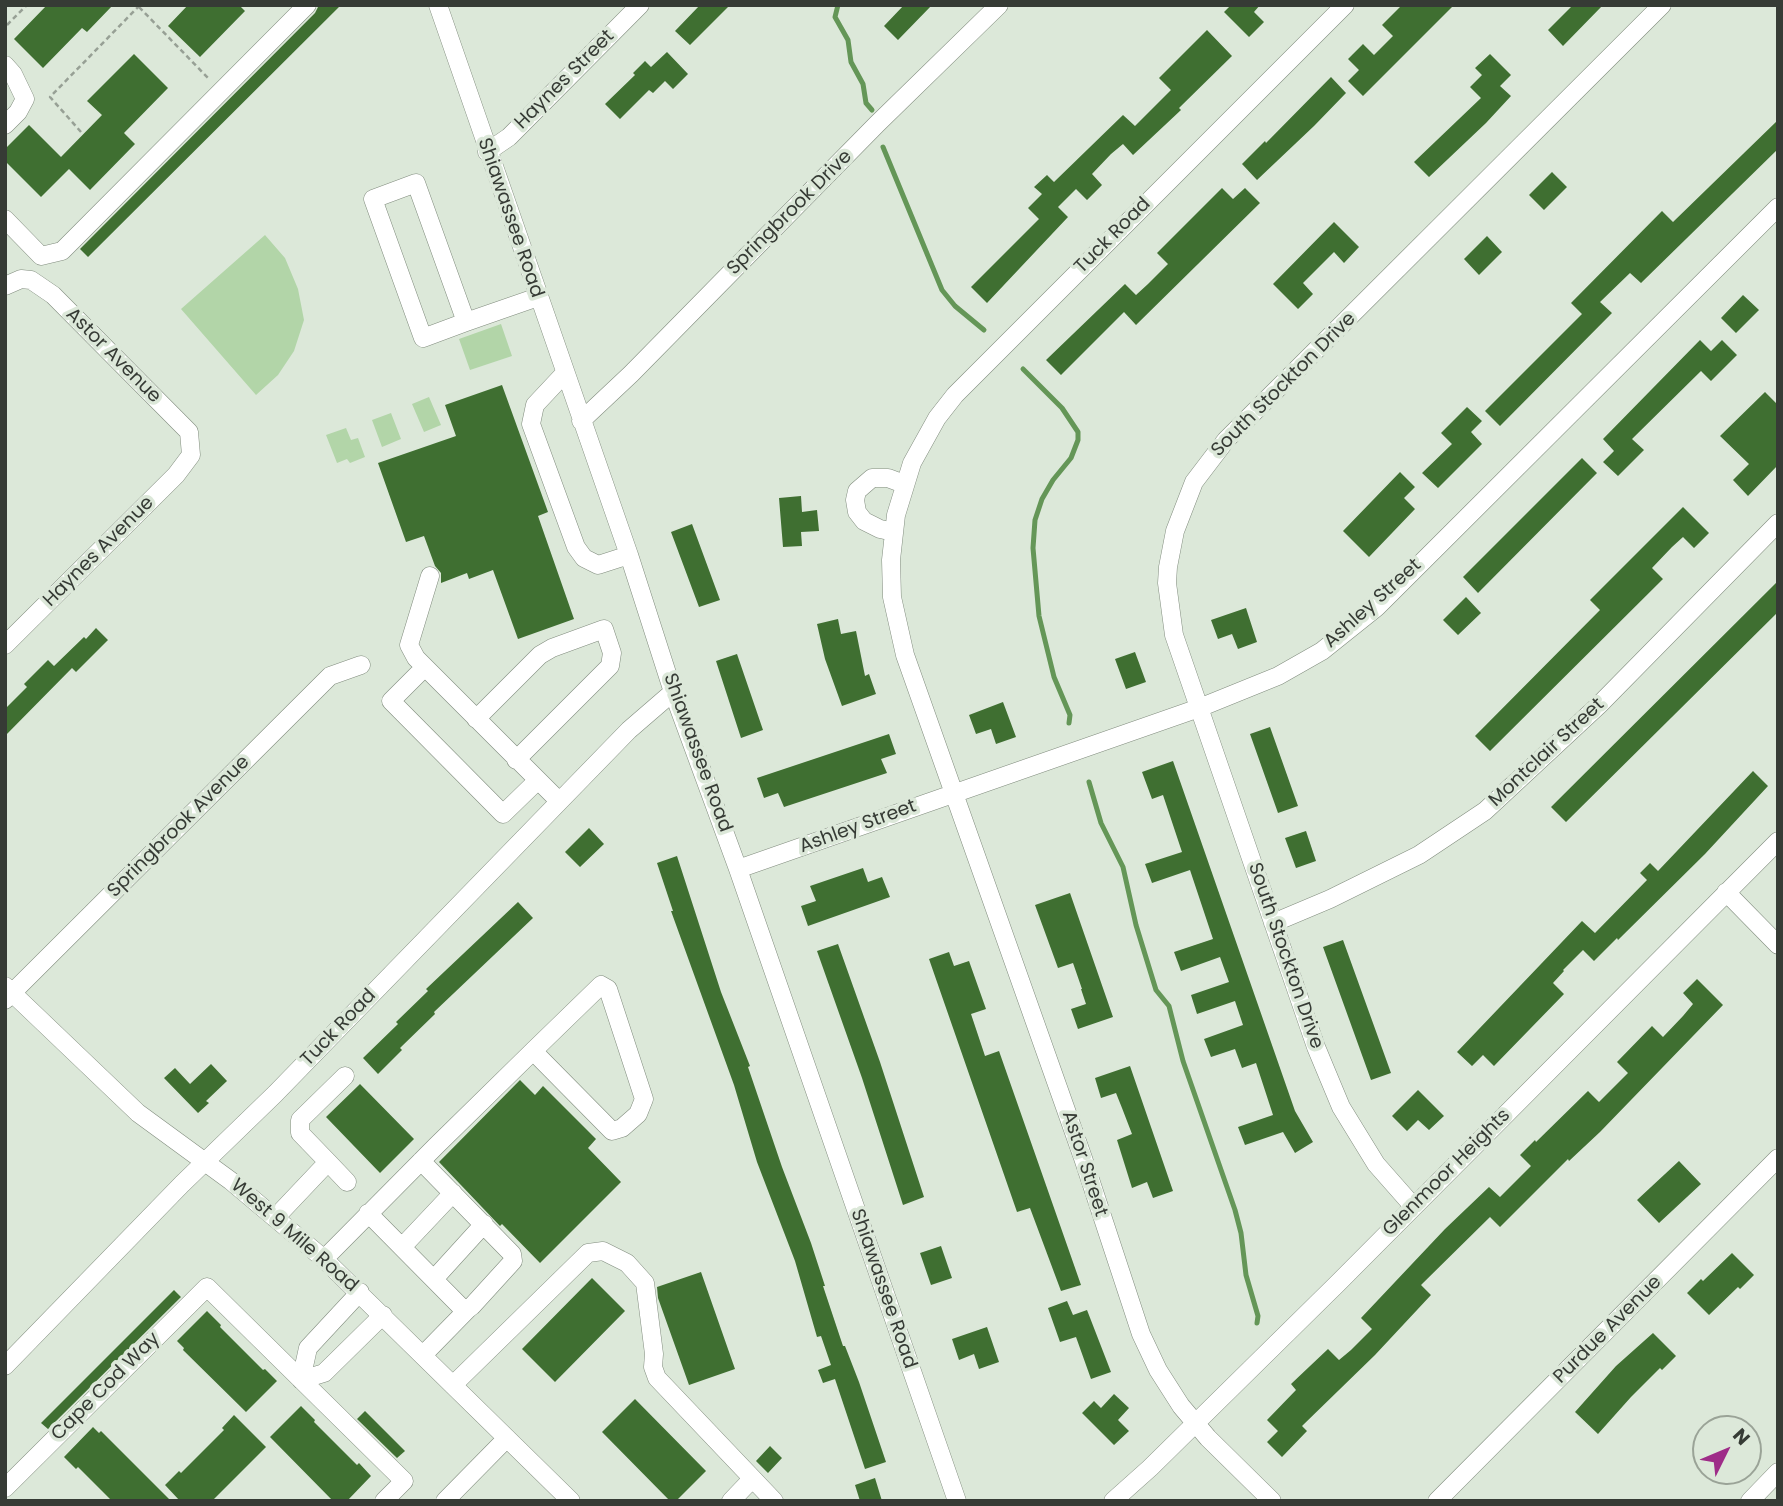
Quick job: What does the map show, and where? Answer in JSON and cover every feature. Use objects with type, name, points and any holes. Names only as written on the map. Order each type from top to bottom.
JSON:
[{"type":"street","points":[[5,219],[41,256],[62,251],[307,5]]},
{"type":"street","name":"Shiawassee Road","points":[[438,5],[629,555],[673,692],[738,869],[957,1501]]},
{"type":"street","name":"Haynes Street","points":[[487,152],[509,136],[640,5]]},
{"type":"street","name":"Springbrook Drive","points":[[581,421],[999,5]]},
{"type":"street","name":"Tuck Road","points":[[953,793],[905,655],[892,597],[891,572],[896,515],[904,484],[920,444],[968,380],[1345,5]]},
{"type":"street","name":"South Stockton Drive","points":[[1413,1206],[1376,1164],[1341,1107],[1316,1047],[1174,635],[1167,583],[1175,531],[1187,498],[1203,469],[1226,440],[1662,5]]},
{"type":"street","points":[[5,65],[13,74],[25,99],[18,112],[5,125]]},
{"type":"street","points":[[467,323],[416,183],[373,199],[423,338],[467,323],[538,297]]},
{"type":"street","name":"Ashley Street","points":[[738,869],[1199,708],[1278,676],[1322,651],[1368,614],[1778,206]]},
{"type":"street","name":"Astor Avenue","points":[[9,284],[31,279],[53,295],[189,432],[191,455]]},
{"type":"street","points":[[565,373],[535,405],[531,424],[576,547],[584,558],[598,565],[629,555]]},
{"type":"street","name":"Haynes Avenue","points":[[5,646],[176,475],[191,455]]},
{"type":"street","points":[[894,532],[880,530],[864,520],[857,512],[855,500],[857,491],[872,478],[888,478],[904,484]]},
{"type":"street","name":"Montclair Street","points":[[1273,923],[1341,894],[1419,855],[1485,811],[1600,705],[1778,523]]},
{"type":"street","points":[[430,576],[410,645],[424,668],[559,801]]},
{"type":"street","points":[[476,719],[540,655],[604,629],[612,653],[610,666],[516,760]]},
{"type":"street","name":"Springbrook Avenue","points":[[8,993],[330,676],[361,665]]},
{"type":"street","points":[[424,668],[391,701],[494,805],[503,814],[537,781]]},
{"type":"street","name":"Tuck Road","points":[[5,1366],[204,1162],[275,1094],[629,730],[673,692]]},
{"type":"street","name":"Astor Street","points":[[953,793],[1070,1119],[1141,1334],[1168,1388],[1208,1438],[1272,1501]]},
{"type":"street","name":"Glenmoor Heights","points":[[1113,1501],[1338,1284],[1778,842]]},
{"type":"street","points":[[1726,892],[1778,945]]},
{"type":"street","points":[[324,1259],[368,1213],[533,1051],[601,985],[608,989],[644,1099],[638,1114],[622,1128],[612,1132],[533,1051]]},
{"type":"street","name":"West 9 Mile Road","points":[[8,993],[138,1113],[204,1162],[324,1259],[571,1501]]},
{"type":"street","points":[[345,1076],[300,1120],[300,1133],[347,1182]]},
{"type":"street","name":"Purdue Avenue","points":[[1437,1501],[1778,1158]]},
{"type":"street","points":[[421,1161],[508,1248],[513,1261],[423,1355]]},
{"type":"street","points":[[275,1218],[328,1162]]},
{"type":"street","points":[[403,1246],[453,1193]]},
{"type":"street","points":[[368,1213],[461,1307],[468,1309]]},
{"type":"street","points":[[434,1279],[484,1224]]},
{"type":"street","points":[[454,1384],[589,1253],[603,1251],[627,1263],[645,1283],[654,1354],[653,1367],[657,1378],[774,1501]]},
{"type":"street","name":"Cape Cod Way","points":[[5,1488],[207,1287],[301,1380]]},
{"type":"street","points":[[301,1380],[308,1348],[360,1292]]},
{"type":"street","points":[[301,1380],[324,1373],[383,1315]]},
{"type":"street","points":[[301,1380],[404,1481],[384,1501]]},
{"type":"street","points":[[453,1498],[507,1438]]},
{"type":"street","points":[[1750,1501],[1778,1472]]},
{"type":"street","points":[[731,1501],[752,1479]]},
{"type":"path","points":[[7,25],[27,5]]},
{"type":"path","points":[[81,132],[50,97],[139,6],[221,92]]},
{"type":"green space","points":[[265,235],[285,258],[298,289],[304,320],[294,351],[278,375],[256,395],[181,309]]},
{"type":"green space","points":[[501,324],[512,356],[470,370],[459,339]]},
{"type":"green space","points":[[429,397],[441,425],[424,432],[412,404]]},
{"type":"green space","points":[[391,413],[401,439],[382,447],[372,420]]},
{"type":"green space","points":[[346,428],[351,440],[358,438],[365,457],[350,463],[347,459],[337,463],[326,435]]},
{"type":"building","points":[[47,5],[113,5],[87,32],[82,28],[43,68],[14,39]]},
{"type":"building","points":[[188,5],[239,5],[245,11],[200,57],[168,26]]},
{"type":"building","points":[[319,5],[341,5],[88,257],[80,249],[315,13]]},
{"type":"building","points":[[700,5],[730,5],[690,45],[675,31]]},
{"type":"building","points":[[904,5],[932,5],[898,40],[884,26]]},
{"type":"building","points":[[1231,5],[1260,5],[1254,12],[1264,22],[1249,37],[1224,12]]},
{"type":"building","points":[[1402,5],[1454,5],[1363,96],[1348,81],[1359,70],[1348,59],[1363,44],[1374,55],[1393,36],[1382,25]]},
{"type":"building","points":[[1573,5],[1603,5],[1563,46],[1548,30]]},
{"type":"building","points":[[1207,30],[1232,56],[1179,108],[1181,110],[1133,155],[1123,144],[1111,154],[1092,174],[1102,185],[1087,200],[1076,189],[1058,207],[1068,217],[987,303],[971,287],[1039,219],[1028,208],[1042,194],[1034,187],[1047,175],[1054,182],[1123,115],[1135,126],[1171,90],[1159,78]]},
{"type":"building","points":[[667,52],[688,74],[673,89],[665,81],[653,93],[649,90],[620,119],[605,104],[635,75],[633,73],[645,61],[651,67]]},
{"type":"building","points":[[134,54],[168,88],[124,133],[135,144],[90,190],[69,169],[41,197],[5,161],[5,149],[29,125],[61,157],[102,115],[87,101]]},
{"type":"building","points":[[1490,54],[1511,75],[1500,86],[1511,96],[1429,177],[1414,162],[1481,98],[1470,87],[1482,75],[1475,68]]},
{"type":"building","points":[[1331,77],[1346,93],[1257,180],[1242,164]]},
{"type":"building","points":[[1778,120],[1778,149],[1641,283],[1630,273],[1600,302],[1612,313],[1500,426],[1485,411],[1582,314],[1571,303],[1662,211],[1673,222]]},
{"type":"building","points":[[1552,172],[1567,187],[1544,210],[1529,195]]},
{"type":"building","points":[[1222,188],[1233,199],[1245,188],[1260,203],[1136,325],[1124,312],[1061,375],[1046,360],[1125,284],[1136,295],[1148,284],[1168,264],[1157,253]]},
{"type":"building","points":[[1334,222],[1359,247],[1344,263],[1334,252],[1303,283],[1313,294],[1298,309],[1273,284]]},
{"type":"building","points":[[1487,236],[1502,252],[1479,275],[1464,259]]},
{"type":"building","points":[[1743,295],[1759,310],[1736,333],[1721,318]]},
{"type":"building","points":[[1700,340],[1711,351],[1722,340],[1737,355],[1711,381],[1701,371],[1632,439],[1644,450],[1618,476],[1603,462],[1614,451],[1603,439]]},
{"type":"building","points":[[502,385],[548,512],[538,516],[574,619],[518,639],[493,570],[469,579],[467,573],[441,583],[441,573],[435,566],[424,536],[406,542],[378,463],[456,436],[445,405]]},
{"type":"building","points":[[1765,392],[1778,405],[1778,465],[1748,496],[1733,480],[1749,464],[1720,436]]},
{"type":"building","points":[[1467,407],[1482,421],[1471,432],[1482,444],[1438,488],[1422,473],[1452,444],[1441,433]]},
{"type":"building","points":[[1582,458],[1597,473],[1478,593],[1463,577]]},
{"type":"building","points":[[1400,472],[1415,487],[1404,498],[1415,509],[1369,557],[1343,531]]},
{"type":"building","points":[[801,496],[802,512],[817,510],[819,531],[801,532],[802,546],[783,547],[779,498]]},
{"type":"building","points":[[1683,507],[1709,533],[1694,548],[1683,537],[1672,547],[1652,568],[1663,579],[1490,751],[1475,736],[1600,610],[1590,600]]},
{"type":"building","points":[[692,524],[720,600],[699,607],[671,532]]},
{"type":"building","points":[[1778,581],[1778,612],[1566,822],[1551,807]]},
{"type":"building","points":[[1466,597],[1481,613],[1458,635],[1443,620]]},
{"type":"building","points":[[1246,608],[1257,642],[1238,649],[1232,634],[1218,639],[1211,620]]},
{"type":"building","points":[[838,619],[841,634],[856,631],[865,676],[869,674],[876,694],[842,706],[825,659],[817,624]]},
{"type":"building","points":[[96,628],[108,640],[76,672],[72,668],[5,736],[5,709],[27,687],[24,684],[48,660],[54,666]]},
{"type":"building","points":[[1135,652],[1146,682],[1126,689],[1115,659]]},
{"type":"building","points":[[737,654],[763,730],[741,738],[716,661]]},
{"type":"building","points":[[1003,702],[1016,737],[996,744],[991,729],[976,734],[969,715]]},
{"type":"building","points":[[1270,727],[1298,806],[1278,813],[1250,734]]},
{"type":"building","points":[[889,734],[896,754],[881,759],[887,773],[784,807],[778,793],[764,798],[757,778]]},
{"type":"building","points":[[1173,761],[1295,1111],[1313,1142],[1295,1153],[1283,1132],[1245,1145],[1238,1127],[1273,1115],[1256,1063],[1242,1068],[1235,1049],[1211,1057],[1204,1039],[1243,1025],[1235,1001],[1197,1014],[1191,995],[1229,982],[1220,957],[1181,971],[1174,952],[1213,939],[1190,870],[1152,883],[1145,864],[1182,852],[1163,795],[1152,799],[1142,772]]},
{"type":"building","points":[[1753,771],[1768,786],[1705,854],[1618,940],[1617,938],[1594,961],[1583,950],[1563,970],[1553,983],[1564,994],[1494,1066],[1483,1055],[1472,1066],[1457,1052],[1582,921],[1595,933],[1647,880],[1640,873],[1650,863],[1658,871]]},
{"type":"building","points":[[589,828],[604,844],[580,867],[565,852]]},
{"type":"building","points":[[1306,831],[1316,861],[1296,868],[1285,838]]},
{"type":"building","points":[[677,856],[721,992],[750,1066],[748,1067],[782,1167],[811,1243],[843,1346],[859,1382],[886,1462],[865,1469],[835,1379],[823,1383],[818,1370],[831,1365],[821,1336],[817,1337],[795,1261],[757,1162],[734,1085],[671,911],[657,863]]},
{"type":"building","points":[[863,868],[868,882],[882,877],[890,897],[808,926],[801,906],[816,901],[810,886]]},
{"type":"building","points":[[1070,893],[1113,1017],[1078,1029],[1071,1009],[1086,1004],[1073,963],[1058,968],[1035,905]]},
{"type":"building","points":[[518,902],[533,918],[434,1012],[378,1074],[363,1058],[398,1024],[396,1022],[428,991],[426,989]]},
{"type":"building","points":[[1343,940],[1391,1073],[1371,1080],[1323,947]]},
{"type":"building","points":[[838,944],[924,1197],[903,1205],[817,951]]},
{"type":"building","points":[[949,952],[954,966],[969,961],[986,1009],[971,1014],[985,1056],[999,1051],[1081,1285],[1061,1291],[1030,1208],[1017,1212],[929,959]]},
{"type":"building","points":[[1697,979],[1723,1005],[1600,1132],[1569,1161],[1568,1159],[1500,1227],[1490,1217],[1421,1285],[1431,1295],[1375,1355],[1302,1426],[1307,1431],[1282,1457],[1267,1442],[1278,1431],[1267,1420],[1296,1390],[1291,1384],[1328,1349],[1339,1360],[1351,1350],[1372,1329],[1361,1318],[1445,1229],[1489,1187],[1500,1197],[1531,1166],[1520,1155],[1588,1091],[1599,1102],[1628,1073],[1617,1062],[1652,1026],[1663,1037],[1683,1016],[1693,1004],[1683,993]]},
{"type":"building","points":[[211,1064],[227,1081],[206,1101],[209,1103],[198,1113],[164,1078],[175,1068],[190,1084]]},
{"type":"building","points":[[1130,1066],[1173,1191],[1153,1198],[1147,1182],[1132,1188],[1117,1140],[1132,1134],[1116,1093],[1101,1098],[1095,1078]]},
{"type":"building","points":[[520,1080],[535,1095],[543,1086],[596,1139],[588,1148],[621,1182],[540,1263],[502,1224],[500,1226],[439,1162]]},
{"type":"building","points":[[360,1084],[414,1139],[380,1173],[326,1117]]},
{"type":"building","points":[[1418,1090],[1444,1116],[1429,1130],[1418,1120],[1407,1131],[1392,1116]]},
{"type":"building","points":[[1679,1161],[1701,1184],[1659,1223],[1637,1200]]},
{"type":"building","points":[[941,1246],[952,1278],[931,1285],[920,1253]]},
{"type":"building","points":[[1732,1253],[1754,1275],[1709,1315],[1687,1293]]},
{"type":"building","points":[[701,1272],[735,1369],[689,1385],[658,1298],[657,1287]]},
{"type":"building","points":[[592,1278],[625,1311],[555,1382],[522,1349]]},
{"type":"building","points":[[174,1290],[181,1297],[48,1429],[41,1423]]},
{"type":"building","points":[[1067,1301],[1073,1315],[1087,1310],[1111,1372],[1091,1379],[1076,1337],[1060,1342],[1048,1308]]},
{"type":"building","points":[[207,1311],[263,1370],[277,1381],[246,1412],[177,1341]]},
{"type":"building","points":[[987,1327],[999,1362],[979,1369],[974,1354],[959,1360],[952,1339]]},
{"type":"building","points":[[1653,1333],[1676,1356],[1631,1397],[1598,1434],[1575,1412],[1616,1366]]},
{"type":"building","points":[[1114,1394],[1129,1408],[1118,1420],[1129,1431],[1114,1445],[1082,1413],[1094,1401],[1101,1408]]},
{"type":"building","points":[[635,1399],[706,1471],[676,1501],[670,1501],[602,1432]]},
{"type":"building","points":[[301,1406],[357,1465],[359,1463],[371,1476],[347,1501],[333,1501],[270,1437]]},
{"type":"building","points":[[365,1411],[405,1451],[397,1458],[357,1419]]},
{"type":"building","points":[[234,1415],[266,1447],[212,1501],[180,1501],[165,1485],[179,1471],[181,1473],[224,1430],[222,1428]]},
{"type":"building","points":[[93,1427],[99,1433],[101,1431],[171,1501],[112,1501],[78,1467],[76,1469],[64,1457]]},
{"type":"building","points":[[770,1446],[782,1458],[768,1473],[756,1461]]},
{"type":"building","points":[[875,1478],[882,1501],[860,1501],[855,1485]]},
{"type":"waterway","points":[[838,5],[835,17],[848,40],[851,62],[863,84],[866,103],[872,110]]},
{"type":"waterway","points":[[883,147],[942,290],[955,306],[984,330]]},
{"type":"waterway","points":[[1023,369],[1062,408],[1078,432],[1071,458],[1042,499],[1035,520],[1033,548],[1039,616],[1054,677],[1070,715],[1069,723]]},
{"type":"waterway","points":[[1089,782],[1101,823],[1123,867],[1136,925],[1156,990],[1169,1006],[1183,1061],[1235,1210],[1246,1275],[1258,1316],[1257,1323]]}]
